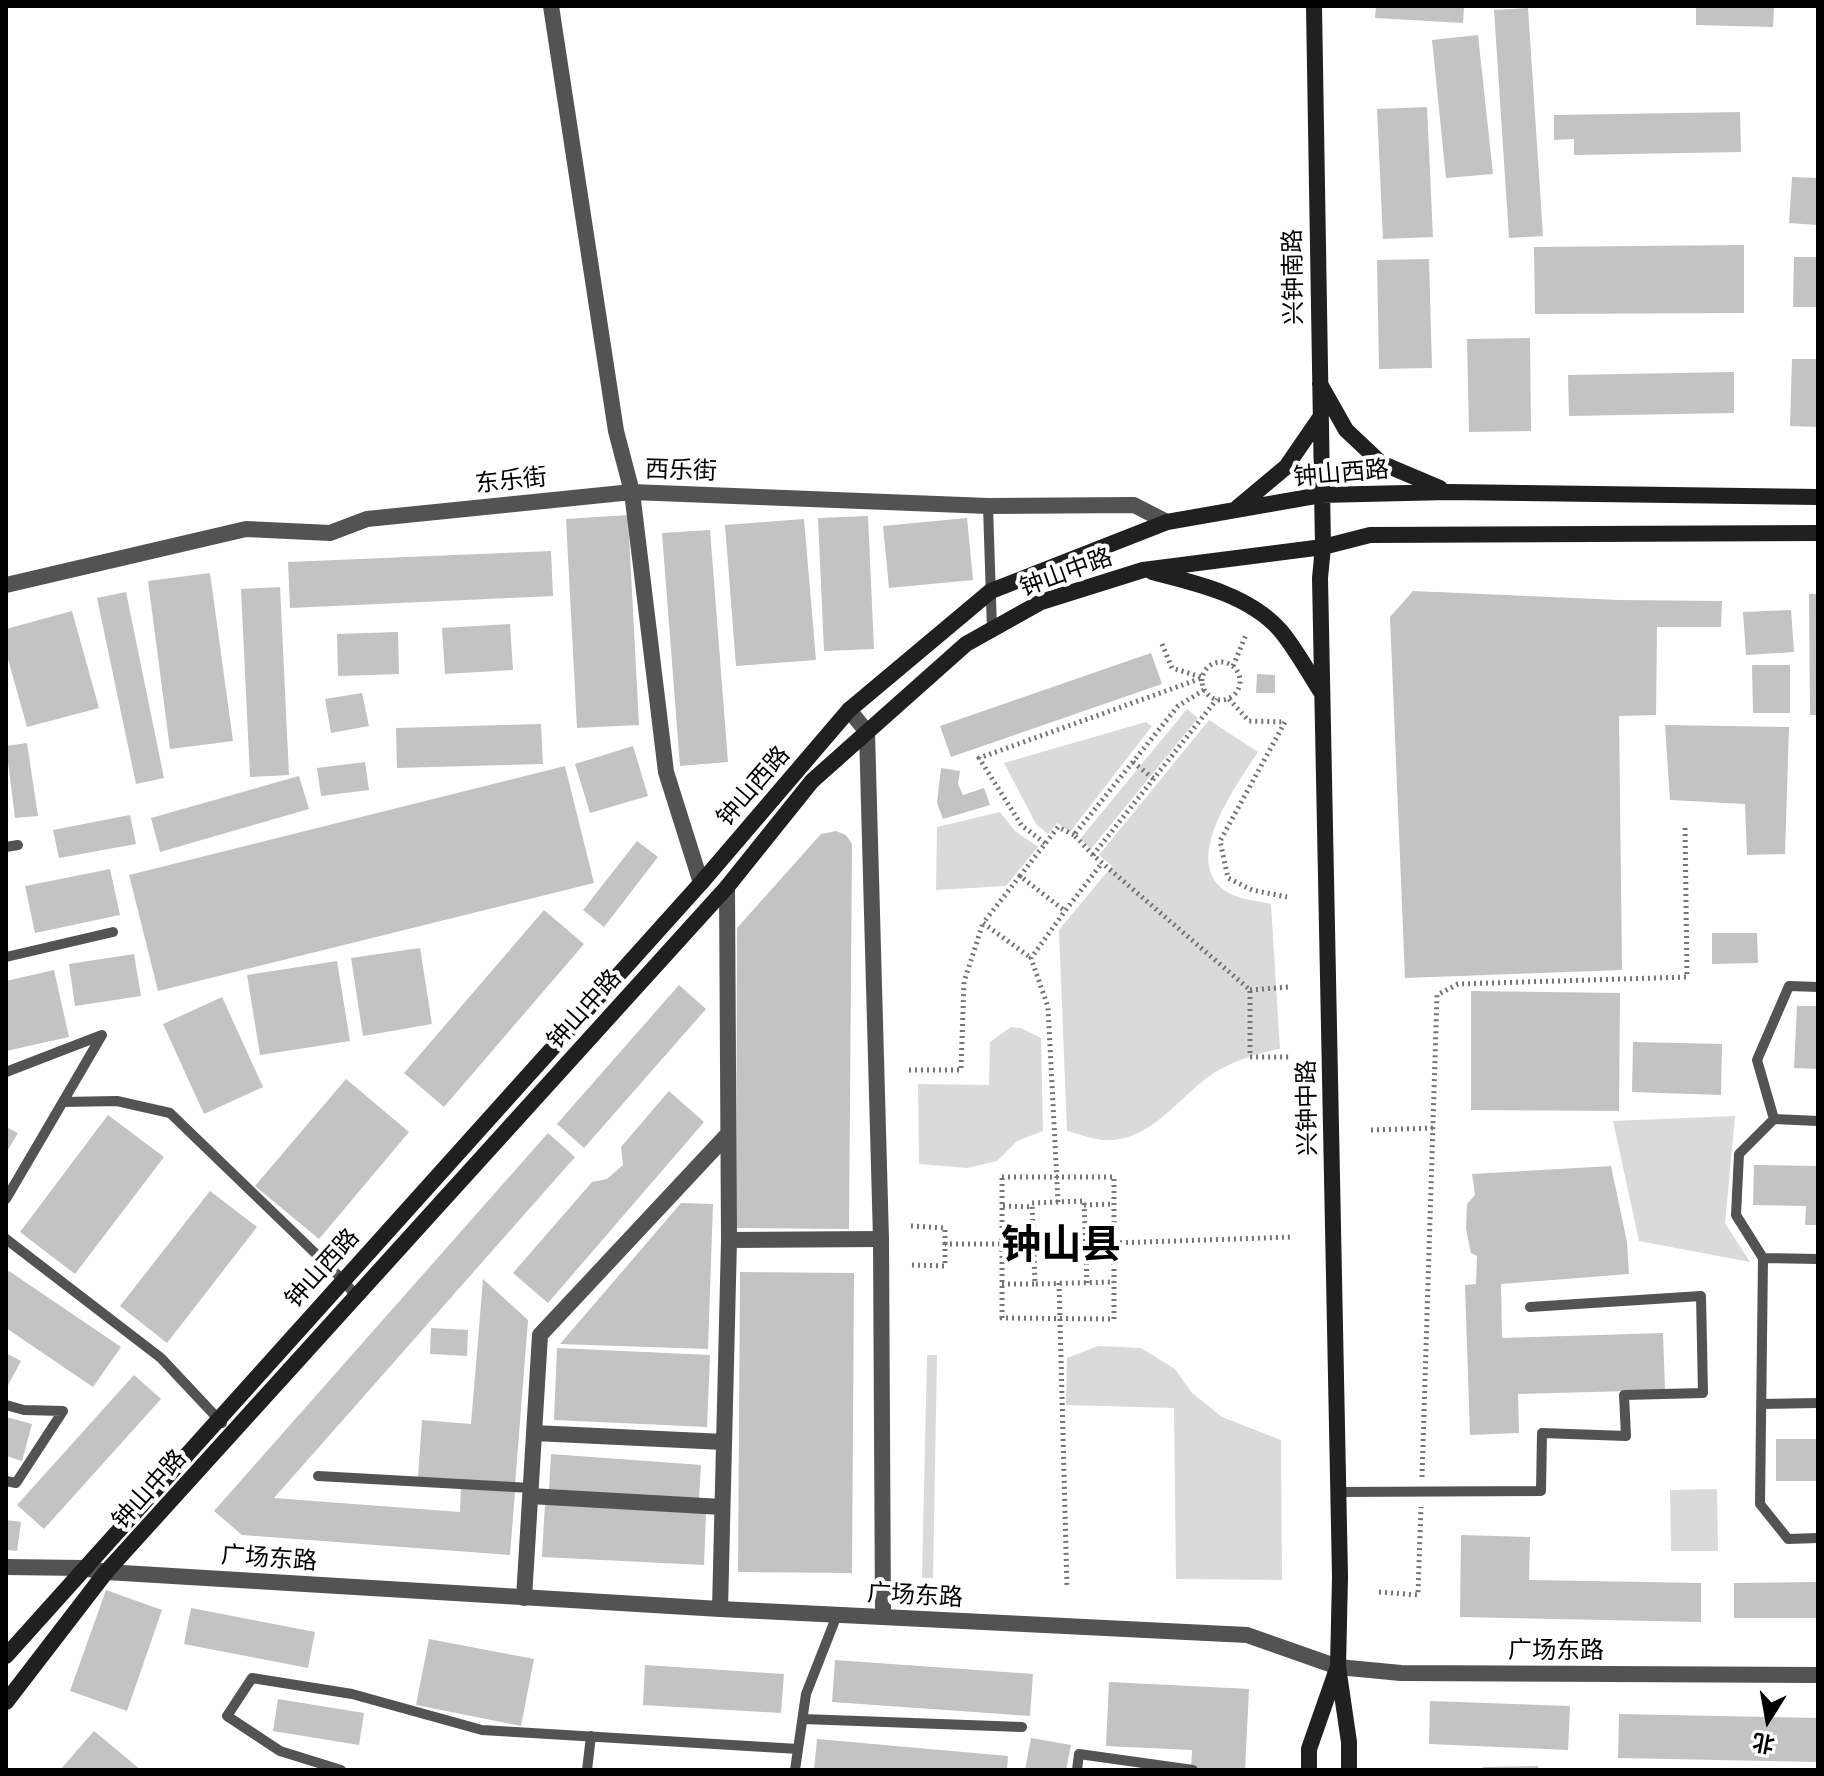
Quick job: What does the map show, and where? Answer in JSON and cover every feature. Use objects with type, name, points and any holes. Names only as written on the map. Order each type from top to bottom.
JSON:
[{"type":"main road","name":"兴钟南路","points":[[1314,6],[1323,547]]},
{"type":"main road","points":[[1318,381],[1346,430],[1381,463],[1449,492]]},
{"type":"main road","points":[[1234,510],[1286,467],[1319,419]]},
{"type":"main road","name":"钟山西路","points":[[6,1656],[701,883],[849,710],[991,591],[1167,522],[1321,495],[1449,492],[1818,497]]},
{"type":"main road","points":[[1323,547],[1370,535],[1818,533]]},
{"type":"main road","name":"钟山中路","points":[[6,1702],[106,1572],[727,887],[812,781],[966,644],[1041,602],[1143,570],[1323,547]]},
{"type":"main road","name":"兴钟中路","points":[[1323,547],[1320,578],[1338,1492],[1338,1667],[1349,1742],[1349,1770]]},
{"type":"main road","points":[[1143,570],[1204,585],[1249,606],[1279,629],[1322,694]]},
{"type":"main road","name":"兴钟中路","points":[[1309,1770],[1309,1749],[1338,1667]]},
{"type":"street","name":"西乐街","points":[[551,6],[616,431],[632,492],[988,506],[1134,505],[1167,522]]},
{"type":"street","name":"东乐街","points":[[6,585],[246,529],[330,533],[367,519],[632,492]]},
{"type":"street","points":[[632,492],[666,772],[701,883]]},
{"type":"street","points":[[849,710],[867,732],[881,1239],[883,1617]]},
{"type":"street","points":[[720,1609],[729,1240],[727,887]]},
{"type":"street","points":[[524,1598],[540,1335],[728,1134]]},
{"type":"street","points":[[729,1240],[881,1239]]},
{"type":"street","points":[[534,1433],[724,1442]]},
{"type":"street","points":[[530,1492],[722,1507]]},
{"type":"street","name":"广场东路","points":[[6,1567],[83,1568],[106,1572],[524,1598],[1247,1635],[1338,1667],[1401,1673],[1818,1675]]},
{"type":"lane","points":[[988,506],[992,629]]},
{"type":"lane","points":[[6,847],[18,845]]},
{"type":"lane","points":[[6,957],[113,932]]},
{"type":"lane","points":[[1774,1119],[1757,1060],[1789,986],[1818,987]]},
{"type":"lane","points":[[6,1072],[102,1035],[6,1199]]},
{"type":"lane","points":[[63,1102],[117,1101],[170,1113],[356,1296]]},
{"type":"lane","points":[[1818,1121],[1774,1119],[1739,1154],[1736,1215],[1763,1258],[1760,1504],[1788,1539],[1818,1538]]},
{"type":"lane","points":[[6,1239],[161,1358],[232,1433]]},
{"type":"lane","points":[[1763,1258],[1818,1259]]},
{"type":"lane","points":[[1338,1492],[1541,1491],[1542,1433],[1626,1436],[1624,1395],[1703,1393],[1701,1296],[1530,1307]]},
{"type":"lane","points":[[1761,1404],[1818,1403]]},
{"type":"lane","points":[[6,1405],[24,1410],[63,1411],[16,1483],[6,1481]]},
{"type":"lane","points":[[318,1476],[530,1492]]},
{"type":"lane","points":[[795,1770],[806,1694],[837,1615]]},
{"type":"lane","points":[[341,1770],[280,1751],[227,1716],[252,1678],[352,1694],[482,1730],[798,1749]]},
{"type":"lane","points":[[803,1719],[1022,1727]]},
{"type":"lane","points":[[587,1770],[591,1736]]},
{"type":"lane","points":[[1077,1770],[1079,1754],[1193,1770]]},
{"type":"path","points":[[1233,666],[1246,635]]},
{"type":"path","points":[[1162,644],[1172,668],[1202,678]]},
{"type":"path","points":[[1223,661],[1238,670],[1241,683],[1229,699],[1217,699],[1204,690],[1202,678],[1203,672],[1211,664],[1223,661]]},
{"type":"path","points":[[1045,843],[1022,826],[979,758],[1202,678]]},
{"type":"path","points":[[1074,835],[1178,706],[1204,690]]},
{"type":"path","points":[[1093,855],[1217,699]]},
{"type":"path","points":[[1229,699],[1249,721],[1285,722],[1220,841],[1222,860],[1228,878],[1252,890],[1287,897]]},
{"type":"path","points":[[1133,762],[1155,780]]},
{"type":"path","points":[[1379,1592],[1418,1595],[1437,995],[1458,984],[1687,977],[1685,825]]},
{"type":"path","points":[[909,1070],[961,1070],[964,982],[983,923],[1058,827],[1074,835],[1102,863],[1250,990],[1289,987]]},
{"type":"path","points":[[1031,958],[1102,863]]},
{"type":"path","points":[[1020,876],[1065,911]]},
{"type":"path","points":[[983,923],[1031,958],[1048,1007],[1058,1202]]},
{"type":"path","points":[[1250,990],[1250,1057],[1290,1057]]},
{"type":"path","points":[[1371,1130],[1433,1128]]},
{"type":"path","points":[[1002,1177],[1058,1177],[1114,1177],[1114,1319],[1002,1318],[1002,1177]]},
{"type":"path","points":[[1035,1284],[1032,1203],[1084,1201],[1087,1283]]},
{"type":"path","points":[[1084,1205],[1114,1204]]},
{"type":"path","points":[[1003,1206],[1033,1207]]},
{"type":"path","points":[[911,1226],[945,1228],[945,1266],[912,1265]]},
{"type":"path","points":[[1114,1243],[1293,1237]]},
{"type":"path","points":[[945,1244],[1002,1244]]},
{"type":"path","points":[[1002,1284],[1114,1282]]},
{"type":"path","points":[[1059,1283],[1067,1588]]},
{"type":"shaded area","points":[[1187,709],[1198,718],[1091,849],[1080,839]]},
{"type":"shaded area","points":[[1209,720],[1258,752],[1225,805],[1209,847],[1209,866],[1216,882],[1233,895],[1271,904],[1280,1049],[1218,1070],[1163,1117],[1135,1134],[1103,1140],[1067,1131],[1059,930],[1112,866],[1099,855]]},
{"type":"shaded area","points":[[1146,722],[1152,726],[1070,832],[1057,823],[1048,834],[1036,824],[1004,763]]},
{"type":"shaded area","points":[[1000,812],[1015,831],[1038,847],[1006,886],[936,890],[937,827]]},
{"type":"shaded area","points":[[1011,1027],[1021,1028],[1041,1038],[1043,1131],[1017,1141],[997,1161],[967,1168],[919,1164],[918,1084],[989,1085],[990,1042]]},
{"type":"shaded area","points":[[1735,1116],[1725,1223],[1750,1262],[1639,1241],[1613,1121]]},
{"type":"shaded area","points":[[1098,1346],[1141,1348],[1175,1369],[1192,1393],[1222,1417],[1281,1440],[1282,1580],[1176,1579],[1174,1408],[1066,1405],[1067,1358]]},
{"type":"shaded area","points":[[927,1355],[937,1355],[933,1578],[922,1578]]},
{"type":"shaded area","points":[[1717,1489],[1718,1551],[1671,1551],[1670,1490]]},
{"type":"building","points":[[1376,6],[1464,6],[1463,23],[1375,18]]},
{"type":"building","points":[[1696,6],[1774,6],[1773,27],[1696,25]]},
{"type":"building","points":[[1528,8],[1543,236],[1509,238],[1494,10]]},
{"type":"building","points":[[1478,35],[1493,174],[1446,178],[1432,40]]},
{"type":"building","points":[[1427,107],[1433,237],[1383,239],[1377,109]]},
{"type":"building","points":[[1740,112],[1741,152],[1574,155],[1574,139],[1554,140],[1554,115]]},
{"type":"building","points":[[1792,177],[1818,178],[1818,225],[1789,223]]},
{"type":"building","points":[[1744,245],[1744,313],[1535,314],[1534,247]]},
{"type":"building","points":[[1794,257],[1818,257],[1818,307],[1793,307]]},
{"type":"building","points":[[1429,259],[1432,368],[1379,369],[1377,260]]},
{"type":"building","points":[[1530,338],[1531,431],[1469,432],[1467,339]]},
{"type":"building","points":[[1792,359],[1818,359],[1818,427],[1790,426]]},
{"type":"building","points":[[1734,372],[1734,413],[1569,416],[1568,375]]},
{"type":"building","points":[[628,515],[639,725],[577,728],[566,519]]},
{"type":"building","points":[[868,516],[874,649],[824,651],[818,518]]},
{"type":"building","points":[[967,518],[973,580],[889,588],[883,526]]},
{"type":"building","points":[[804,519],[816,660],[736,666],[725,525]]},
{"type":"building","points":[[710,530],[728,762],[680,766],[662,533]]},
{"type":"building","points":[[551,551],[553,596],[290,608],[288,562]]},
{"type":"building","points":[[210,573],[233,741],[170,749],[148,581]]},
{"type":"building","points":[[280,587],[289,775],[250,777],[241,589]]},
{"type":"building","points":[[1413,591],[1722,601],[1721,627],[1657,627],[1656,715],[1619,716],[1622,970],[1405,978],[1390,617]]},
{"type":"building","points":[[126,592],[164,778],[136,784],[97,598]]},
{"type":"building","points":[[1809,594],[1818,594],[1818,715],[1810,715]]},
{"type":"building","points":[[1791,610],[1794,652],[1746,655],[1743,612]]},
{"type":"building","points":[[72,611],[99,708],[27,727],[6,652],[6,629]]},
{"type":"building","points":[[510,624],[513,670],[445,674],[442,628]]},
{"type":"building","points":[[398,632],[399,674],[338,676],[337,634]]},
{"type":"building","points":[[1151,653],[1162,684],[951,757],[940,726]]},
{"type":"building","points":[[1752,665],[1790,665],[1790,713],[1753,713]]},
{"type":"building","points":[[1257,674],[1275,675],[1275,693],[1256,693]]},
{"type":"building","points":[[362,693],[369,726],[331,733],[325,699]]},
{"type":"building","points":[[541,724],[543,764],[397,768],[396,728]]},
{"type":"building","points":[[1665,725],[1789,727],[1785,854],[1747,855],[1745,804],[1670,800]]},
{"type":"building","points":[[27,743],[38,816],[15,818],[6,746]]},
{"type":"building","points":[[633,746],[648,796],[590,813],[575,764]]},
{"type":"building","points":[[365,762],[369,790],[321,796],[317,768]]},
{"type":"building","points":[[565,766],[594,883],[158,991],[129,875]]},
{"type":"building","points":[[941,768],[960,771],[958,784],[963,795],[984,788],[990,805],[943,819],[937,803]]},
{"type":"building","points":[[299,776],[309,809],[160,852],[151,818]]},
{"type":"building","points":[[130,815],[136,844],[59,858],[53,830]]},
{"type":"building","points":[[836,831],[846,835],[852,844],[849,1229],[736,1228],[737,928],[821,834]]},
{"type":"building","points":[[637,841],[658,857],[604,927],[583,910]]},
{"type":"building","points":[[110,869],[120,915],[35,933],[25,886]]},
{"type":"building","points":[[544,910],[584,944],[444,1107],[404,1073]]},
{"type":"building","points":[[1712,933],[1757,933],[1758,963],[1712,964]]},
{"type":"building","points":[[420,948],[432,1024],[363,1036],[351,958]]},
{"type":"building","points":[[134,954],[141,996],[75,1006],[69,964]]},
{"type":"building","points":[[337,961],[350,1041],[260,1055],[247,975]]},
{"type":"building","points":[[54,970],[69,1037],[6,1051],[6,981]]},
{"type":"building","points":[[679,985],[706,1009],[584,1148],[557,1124]]},
{"type":"building","points":[[1471,991],[1620,993],[1619,1111],[1471,1110]]},
{"type":"building","points":[[222,997],[263,1087],[204,1114],[163,1024]]},
{"type":"building","points":[[1797,1006],[1818,1006],[1818,1069],[1794,1068]]},
{"type":"building","points":[[1633,1042],[1722,1044],[1721,1095],[1632,1092]]},
{"type":"building","points":[[346,1079],[409,1132],[319,1239],[255,1186]]},
{"type":"building","points":[[669,1091],[704,1122],[548,1303],[513,1273],[592,1182],[607,1179],[623,1165],[621,1147]]},
{"type":"building","points":[[108,1115],[164,1157],[75,1274],[20,1232]]},
{"type":"building","points":[[6,1127],[18,1133],[6,1153]]},
{"type":"building","points":[[548,1133],[575,1157],[274,1498],[460,1512],[461,1488],[515,1492],[510,1555],[242,1535],[214,1511]]},
{"type":"building","points":[[1754,1165],[1818,1166],[1818,1225],[1805,1225],[1806,1206],[1753,1205]]},
{"type":"building","points":[[1611,1166],[1627,1242],[1629,1274],[1501,1284],[1502,1338],[1663,1333],[1665,1390],[1518,1394],[1519,1433],[1470,1435],[1465,1285],[1476,1284],[1477,1256],[1471,1253],[1466,1229],[1467,1204],[1475,1195],[1472,1174]]},
{"type":"building","points":[[210,1191],[257,1227],[167,1343],[120,1306]]},
{"type":"building","points":[[681,1203],[713,1204],[708,1349],[560,1344]]},
{"type":"building","points":[[9,1271],[121,1347],[93,1387],[6,1328],[6,1275]]},
{"type":"building","points":[[740,1272],[854,1273],[852,1573],[738,1572]]},
{"type":"building","points":[[483,1279],[528,1320],[515,1485],[418,1477],[422,1420],[471,1424]]},
{"type":"building","points":[[431,1328],[468,1330],[467,1356],[430,1354]]},
{"type":"building","points":[[557,1348],[710,1355],[707,1427],[554,1420]]},
{"type":"building","points":[[6,1353],[21,1361],[6,1389]]},
{"type":"building","points":[[134,1375],[161,1399],[44,1529],[17,1505]]},
{"type":"building","points":[[6,1417],[32,1424],[22,1461],[6,1456]]},
{"type":"building","points":[[1776,1439],[1818,1439],[1818,1481],[1776,1481]]},
{"type":"building","points":[[551,1454],[701,1465],[699,1499],[549,1489]]},
{"type":"building","points":[[545,1504],[706,1513],[704,1565],[542,1557]]},
{"type":"building","points":[[6,1520],[21,1522],[17,1551],[6,1550]]},
{"type":"building","points":[[1461,1535],[1530,1537],[1529,1580],[1701,1583],[1701,1622],[1460,1617]]},
{"type":"building","points":[[1818,1582],[1818,1618],[1734,1618],[1734,1583]]},
{"type":"building","points":[[106,1590],[162,1610],[127,1711],[70,1691]]},
{"type":"building","points":[[191,1608],[315,1632],[308,1668],[184,1644]]},
{"type":"building","points":[[429,1639],[534,1659],[521,1726],[416,1705]]},
{"type":"building","points":[[835,1660],[1033,1674],[1030,1716],[832,1702]]},
{"type":"building","points":[[645,1665],[784,1674],[781,1713],[643,1705]]},
{"type":"building","points":[[1109,1682],[1249,1689],[1245,1770],[1191,1770],[1192,1750],[1106,1746]]},
{"type":"building","points":[[278,1699],[364,1713],[359,1745],[273,1731]]},
{"type":"building","points":[[1430,1701],[1570,1706],[1568,1750],[1429,1744]]},
{"type":"building","points":[[1619,1714],[1818,1718],[1818,1762],[1618,1758]]},
{"type":"building","points":[[94,1731],[141,1770],[60,1770]]},
{"type":"building","points":[[1031,1738],[1071,1745],[1066,1770],[1025,1770]]},
{"type":"building","points":[[817,1739],[1008,1756],[1007,1770],[814,1770]]},
{"type":"building","points":[[1538,1766],[1539,1770],[1483,1770],[1483,1767]]},
{"type":"district","name":"钟山县","points":[[1061,1245]]}]
